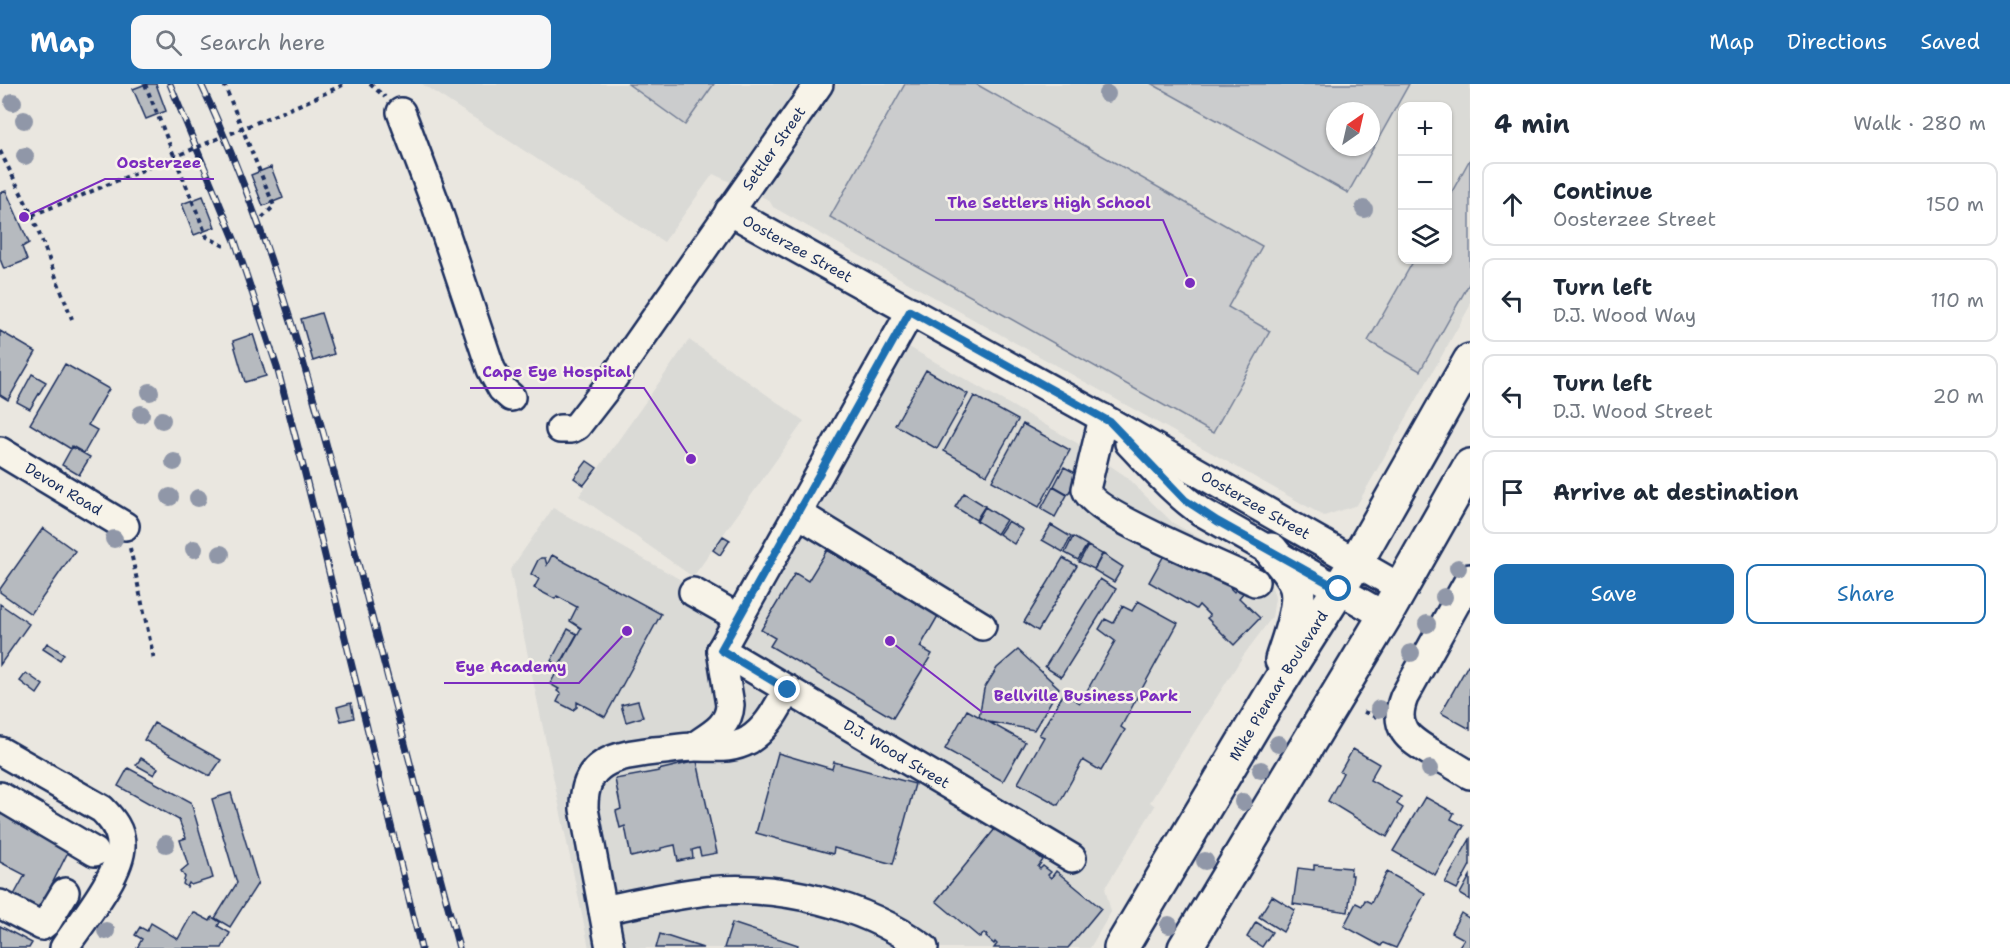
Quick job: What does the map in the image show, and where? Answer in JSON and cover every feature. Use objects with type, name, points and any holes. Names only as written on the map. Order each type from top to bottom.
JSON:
[{"type":"main road","name":"Mike Pienaar Boulevard","points":[[1121,948],[1270,696],[1356,562],[1470,361]]},
{"type":"main road","points":[[1185,948],[1393,602],[1470,466]]},
{"type":"main road","points":[[1270,696],[1292,628],[1298,599],[1293,580],[1271,550]]},
{"type":"street","name":"Settler Street","points":[[729,211],[819,84]]},
{"type":"street","points":[[401,112],[436,205],[491,369],[502,389],[510,397]]},
{"type":"street","name":"Oosterzee Street","points":[[560,429],[571,429],[577,426],[605,390],[729,211],[1356,562],[1393,602]]},
{"type":"street","points":[[693,747],[722,727],[730,712],[721,650],[799,514],[910,311]]},
{"type":"street","name":"Oosterzee Street","points":[[1106,420],[1185,500],[1217,521],[1339,589],[1393,602]]},
{"type":"street","points":[[1106,420],[1086,489],[1091,499],[1125,521],[1256,582]]},
{"type":"street","name":"Devon Road","points":[[0,452],[125,525]]},
{"type":"street","points":[[799,514],[982,626]]},
{"type":"street","points":[[1470,578],[1404,697],[1400,709],[1401,724],[1406,736],[1470,774]]},
{"type":"street","points":[[693,592],[739,618]]},
{"type":"street","name":"D.J. Wood Street","points":[[721,650],[1072,858]]},
{"type":"street","points":[[610,948],[584,809],[584,793],[588,779],[595,769],[611,759],[628,754],[693,747],[718,749],[739,745],[767,725],[788,690]]},
{"type":"street","points":[[0,751],[102,808],[119,831],[122,846],[119,862],[64,948]]},
{"type":"street","points":[[0,796],[95,852]]},
{"type":"street","points":[[603,910],[706,891],[761,891],[789,894],[843,908],[869,918],[895,930],[924,948]]},
{"type":"street","points":[[0,904],[42,926],[47,922],[64,892]]},
{"type":"path","points":[[146,84],[207,237],[228,248]]},
{"type":"path","points":[[224,84],[274,206],[261,219]]},
{"type":"path","points":[[32,214],[74,199],[345,84]]},
{"type":"path","points":[[0,151],[32,214],[72,319]]},
{"type":"path","points":[[125,525],[154,659]]},
{"type":"shaded area","points":[[422,84],[1470,84],[1470,306],[1357,505],[1324,516],[773,207],[769,200],[713,174],[664,242]]},
{"type":"shaded area","points":[[628,84],[714,84],[685,125]]},
{"type":"shaded area","points":[[905,84],[976,84],[1262,246],[1228,307],[1270,331],[1213,433],[830,217]]},
{"type":"shaded area","points":[[1152,84],[1409,84],[1380,136],[1380,102],[1326,102],[1326,156],[1369,156],[1348,193]]},
{"type":"shaded area","points":[[1470,159],[1470,282],[1420,371],[1368,341],[1412,264],[1452,264],[1452,192]]},
{"type":"shaded area","points":[[893,338],[1077,443],[1124,475],[1173,523],[1258,570],[1272,587],[1275,598],[1272,617],[1243,656],[1150,802],[1155,806],[1105,888],[1111,912],[1090,948],[589,948],[510,570],[553,508],[738,612]]},
{"type":"shaded area","points":[[689,340],[804,421],[693,577],[579,496]]},
{"type":"building","points":[[146,84],[156,84],[166,111],[146,119],[133,89]]},
{"type":"building","points":[[271,167],[283,198],[263,206],[251,175]]},
{"type":"building","points":[[6,191],[29,243],[22,247],[27,260],[4,269],[0,259],[0,193]]},
{"type":"building","points":[[203,196],[215,227],[194,235],[182,204]]},
{"type":"building","points":[[321,313],[334,354],[313,361],[301,319]]},
{"type":"building","points":[[0,331],[36,352],[8,400],[0,395]]},
{"type":"building","points":[[253,334],[266,376],[245,382],[233,341]]},
{"type":"building","points":[[65,364],[109,389],[88,425],[97,430],[84,453],[72,446],[71,449],[30,424]]},
{"type":"building","points":[[926,370],[968,394],[937,449],[895,425]]},
{"type":"building","points":[[32,374],[46,382],[30,409],[17,402]]},
{"type":"building","points":[[974,396],[1018,420],[987,475],[944,451]]},
{"type":"building","points":[[1023,424],[1070,450],[1039,507],[992,481]]},
{"type":"building","points":[[72,447],[90,457],[79,475],[62,465]]},
{"type":"building","points":[[587,461],[597,468],[584,485],[574,478]]},
{"type":"building","points":[[1064,467],[1079,475],[1068,494],[1054,486]]},
{"type":"building","points":[[1053,487],[1067,495],[1055,517],[1041,509]]},
{"type":"building","points":[[964,493],[985,506],[976,520],[955,507]]},
{"type":"building","points":[[985,507],[1006,520],[997,534],[977,521]]},
{"type":"building","points":[[1008,521],[1023,530],[1014,544],[999,534]]},
{"type":"building","points":[[1051,525],[1071,537],[1063,552],[1042,540]]},
{"type":"building","points":[[43,528],[75,551],[31,614],[0,592],[0,589]]},
{"type":"building","points":[[723,536],[730,540],[720,555],[713,550]]},
{"type":"building","points":[[1073,537],[1087,545],[1078,560],[1065,553]]},
{"type":"building","points":[[1088,546],[1102,554],[1094,569],[1079,562]]},
{"type":"building","points":[[827,550],[938,616],[920,647],[932,654],[893,718],[770,646],[775,638],[761,630],[795,573],[808,581]]},
{"type":"building","points":[[1167,550],[1230,583],[1230,588],[1234,592],[1238,587],[1244,592],[1239,598],[1260,618],[1234,645],[1207,618],[1210,616],[1199,605],[1196,609],[1149,582]]},
{"type":"building","points":[[1103,554],[1123,567],[1114,582],[1094,570]]},
{"type":"building","points":[[552,555],[661,614],[605,717],[577,702],[577,707],[573,710],[557,702],[561,694],[557,691],[559,689],[550,684],[581,628],[570,621],[577,607],[557,596],[555,599],[534,588],[539,579],[531,574],[538,560],[545,558],[547,565]]},
{"type":"building","points":[[1063,558],[1077,566],[1038,631],[1024,622]]},
{"type":"building","points":[[1100,579],[1116,589],[1061,677],[1045,667]]},
{"type":"building","points":[[1138,601],[1178,623],[1121,727],[1125,730],[1101,771],[1083,760],[1058,805],[1018,783],[1044,737],[1039,735],[1064,693],[1080,703],[1115,641],[1099,629],[1105,619],[1113,623],[1122,606],[1132,611]]},
{"type":"building","points":[[0,604],[29,624],[0,665]]},
{"type":"building","points":[[568,629],[577,634],[559,666],[551,661]]},
{"type":"building","points":[[47,643],[64,654],[60,660],[43,649]]},
{"type":"building","points":[[1018,650],[1059,688],[1034,730],[989,722],[979,717],[984,689],[997,668]]},
{"type":"building","points":[[1468,665],[1470,667],[1470,729],[1441,713]]},
{"type":"building","points":[[26,673],[43,685],[37,694],[20,681]]},
{"type":"building","points":[[638,701],[643,717],[626,722],[621,705]]},
{"type":"building","points":[[351,703],[354,718],[341,721],[337,707]]},
{"type":"building","points":[[967,710],[1025,742],[1003,781],[945,749]]},
{"type":"building","points":[[154,723],[221,760],[210,776],[144,740]]},
{"type":"building","points":[[1353,749],[1379,764],[1370,780],[1401,797],[1397,804],[1403,808],[1387,837],[1328,801]]},
{"type":"building","points":[[778,753],[832,769],[834,762],[915,784],[893,864],[834,848],[833,854],[756,833]]},
{"type":"building","points":[[141,758],[158,768],[154,775],[136,765]]},
{"type":"building","points":[[697,761],[717,853],[701,856],[699,848],[692,850],[693,858],[678,861],[675,845],[631,857],[625,826],[620,828],[616,811],[621,809],[615,779]]},
{"type":"building","points":[[128,768],[191,802],[213,878],[191,885],[189,883],[187,887],[183,884],[185,877],[181,871],[188,865],[180,840],[186,838],[179,820],[118,786]]},
{"type":"building","points":[[231,793],[258,883],[230,927],[215,918],[237,883],[212,799]]},
{"type":"building","points":[[1425,797],[1454,813],[1451,819],[1464,826],[1435,875],[1393,851]]},
{"type":"building","points":[[0,805],[69,850],[49,890],[51,891],[42,916],[9,904],[25,875],[0,862]]},
{"type":"building","points":[[999,824],[1043,860],[1038,867],[1040,869],[1043,866],[1051,872],[1048,875],[1051,878],[1056,871],[1101,908],[1068,948],[994,948],[997,944],[986,937],[987,935],[984,933],[980,938],[936,901]]},
{"type":"building","points":[[1470,839],[1470,865],[1457,889],[1445,883]]},
{"type":"building","points":[[1314,865],[1351,868],[1350,875],[1353,875],[1348,912],[1293,904],[1298,868],[1314,870]]},
{"type":"building","points":[[1387,872],[1425,893],[1396,948],[1383,943],[1381,946],[1344,926],[1356,903],[1362,906],[1365,900],[1371,903]]},
{"type":"building","points":[[1470,876],[1470,900],[1460,894]]},
{"type":"building","points":[[1272,896],[1295,910],[1283,932],[1259,917]]},
{"type":"building","points":[[193,912],[210,921],[212,917],[220,922],[218,926],[230,933],[222,948],[137,948],[142,939],[135,935],[140,927],[147,931],[151,923],[178,939]]},
{"type":"building","points":[[1461,913],[1470,919],[1470,948],[1458,948],[1464,939],[1451,932]]},
{"type":"building","points":[[1256,922],[1272,932],[1262,947],[1247,937]]},
{"type":"building","points":[[732,923],[798,945],[797,948],[724,948]]},
{"type":"building","points":[[0,926],[32,943],[29,948],[0,948]]},
{"type":"building","points":[[660,934],[703,948],[656,948]]},
{"type":"railway","points":[[170,84],[235,241],[277,367],[421,948]]},
{"type":"railway","points":[[201,84],[251,203],[311,388],[459,948]]},
{"type":"place","name":"Oosterzee","points":[[24,217]]},
{"type":"place","name":"The Settlers High School","points":[[1190,283]]},
{"type":"place","name":"Cape Eye Hospital","points":[[691,459]]},
{"type":"place","name":"Eye Academy","points":[[627,631]]},
{"type":"place","name":"Bellville Business Park","points":[[890,641]]},
{"type":"route","points":[[788,690],[721,650],[799,514],[910,311],[1110,422],[1167,483],[1200,511],[1339,589]]}]
